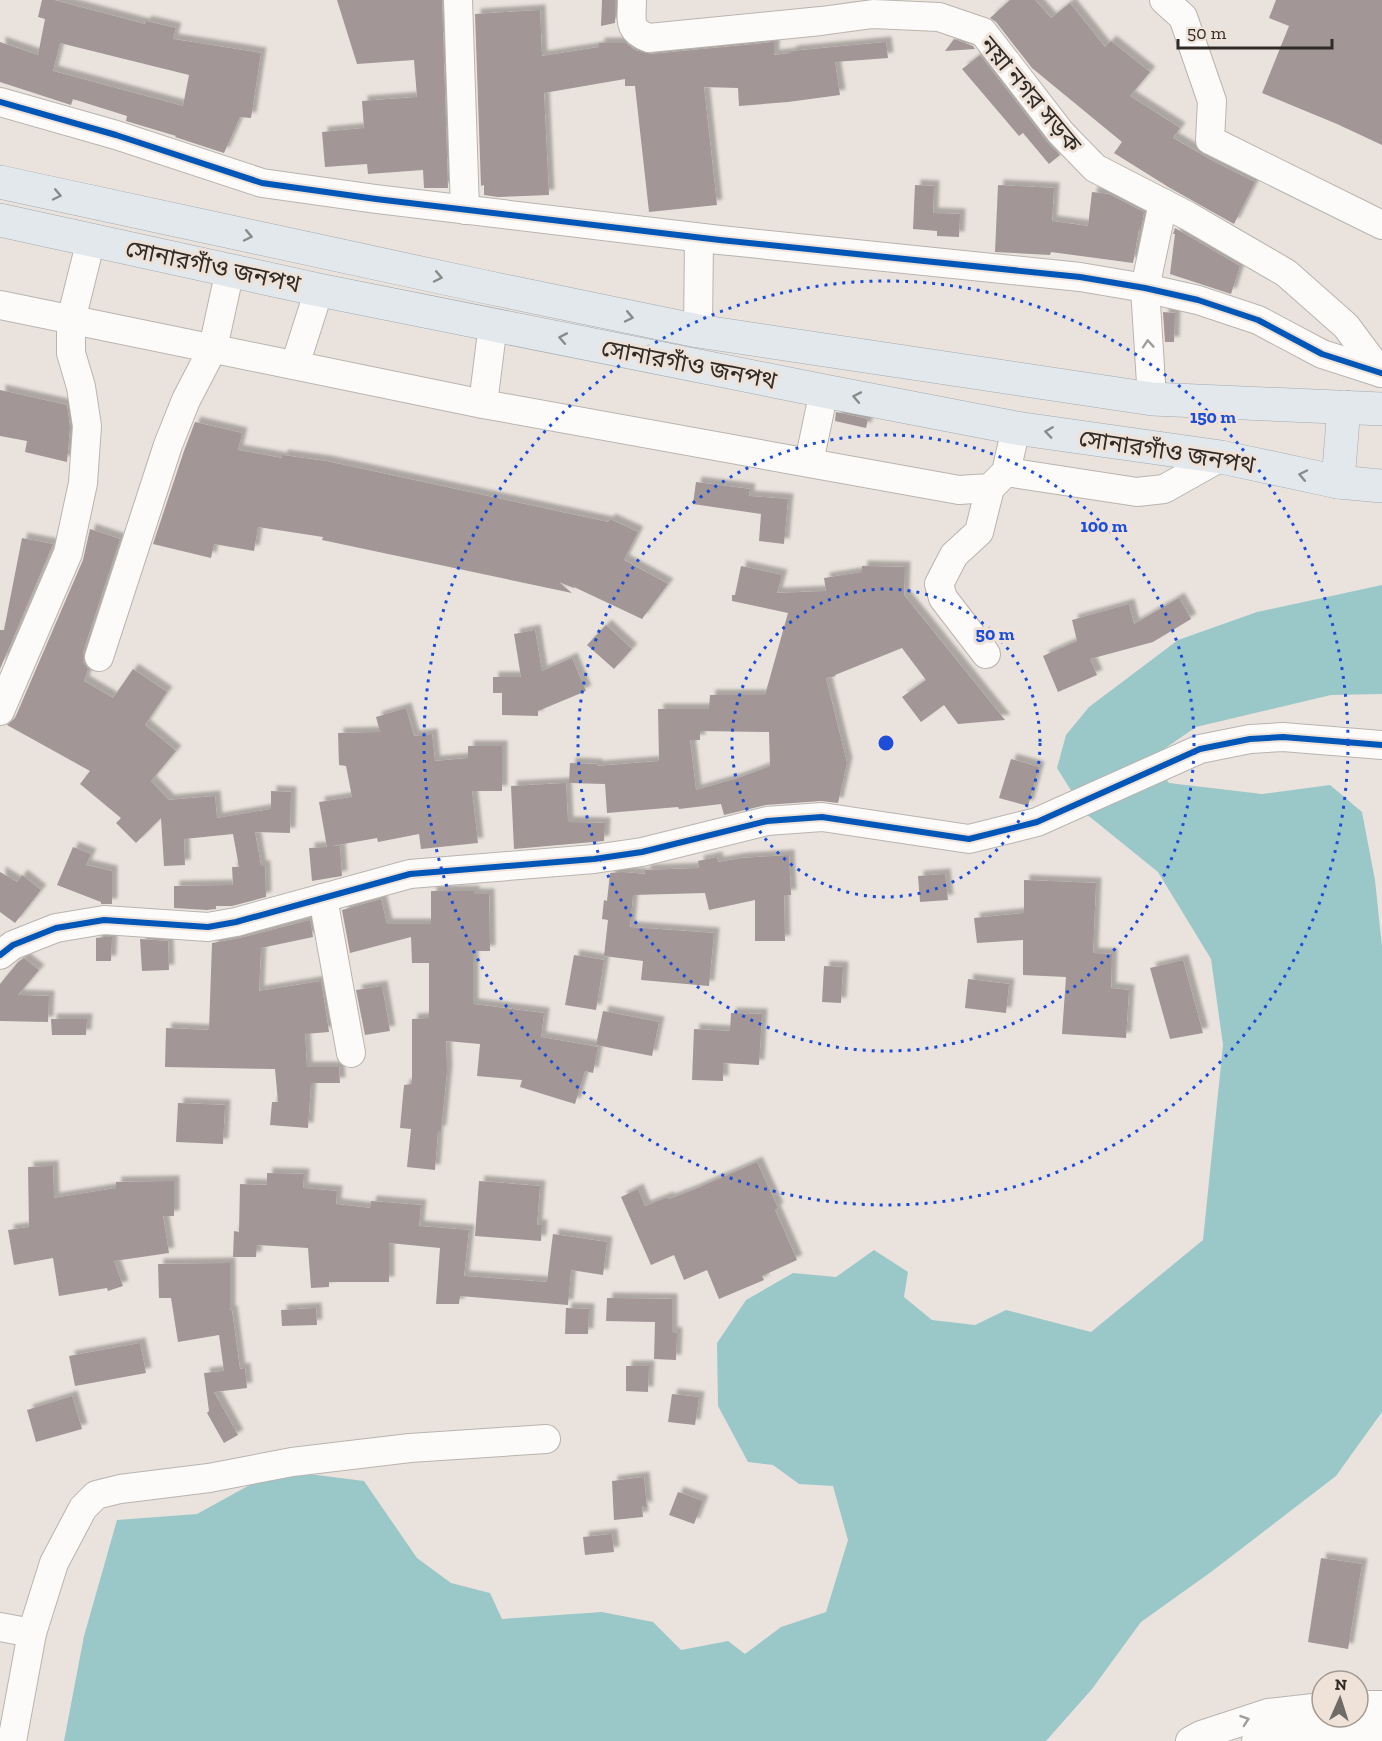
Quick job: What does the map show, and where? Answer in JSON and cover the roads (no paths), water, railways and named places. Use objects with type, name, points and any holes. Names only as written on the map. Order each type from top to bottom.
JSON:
[{"type":"main road","name":"সোনারগাঁও জনপথ","points":[[0,182],[698,331],[1152,399],[1380,409]]},
{"type":"main road","name":"সোনারগাঁও জনপথ","points":[[0,219],[319,290],[1016,428],[1221,457],[1338,482],[1382,486]]},
{"type":"main road","points":[[1338,482],[1344,407]]},
{"type":"street","points":[[458,0],[465,210]]},
{"type":"street","name":"নয়া নগর সড়ক","points":[[632,0],[632,24],[638,34],[649,38],[873,14],[939,17],[983,32],[1061,133],[1095,168],[1163,203],[1286,273],[1346,326],[1381,374]]},
{"type":"street","points":[[1164,0],[1183,17],[1212,101],[1210,140],[1382,225]]},
{"type":"street","points":[[0,102],[116,135],[262,183],[699,238],[1080,277],[1145,288],[1198,300],[1258,320],[1322,354],[1381,374]]},
{"type":"street","points":[[1152,399],[1145,288],[1163,203]]},
{"type":"street","points":[[698,331],[699,238]]},
{"type":"street","points":[[0,711],[68,553],[83,483],[87,426],[81,387],[71,353],[71,320],[91,240]]},
{"type":"street","points":[[99,657],[168,445],[186,400],[213,348],[230,270]]},
{"type":"street","points":[[295,365],[319,290]]},
{"type":"street","points":[[0,305],[483,404],[959,490],[998,480],[1137,492],[1164,489],[1221,457]]},
{"type":"street","points":[[483,404],[494,324]]},
{"type":"street","points":[[1380,409],[1382,340]]},
{"type":"street","points":[[809,462],[825,391]]},
{"type":"street","points":[[986,654],[943,598],[939,584],[954,555],[979,532],[1016,428]]},
{"type":"street","points":[[0,955],[13,945],[56,928],[104,920],[208,927],[236,922],[410,874],[594,860],[642,852],[767,821],[822,817],[969,839],[1037,822],[1200,749],[1250,739],[1283,736],[1382,745]]},
{"type":"street","points":[[322,898],[351,1053]]},
{"type":"street","points":[[12,1741],[32,1633],[54,1563],[83,1508],[96,1495],[120,1489],[209,1478],[292,1462],[410,1448],[546,1439]]},
{"type":"street","points":[[0,1627],[32,1633]]},
{"type":"street","points":[[1190,1741],[1268,1713],[1310,1708]]},
{"type":"street","points":[[1256,1741],[1310,1731],[1382,1728]]},
{"type":"water","points":[[1382,585],[1382,694],[1331,695],[1196,727],[1151,758],[1169,783],[1262,794],[1330,785],[1362,812],[1375,880],[1382,947],[1382,1412],[1336,1476],[1211,1572],[1141,1622],[1092,1689],[1046,1741],[64,1741],[84,1636],[117,1520],[197,1514],[277,1470],[364,1481],[417,1558],[451,1583],[490,1593],[502,1619],[602,1612],[653,1622],[681,1650],[728,1641],[745,1654],[781,1627],[826,1612],[848,1540],[833,1486],[799,1484],[773,1465],[748,1462],[718,1406],[717,1343],[746,1300],[793,1273],[836,1277],[874,1250],[908,1272],[904,1297],[932,1320],[975,1325],[1006,1310],[1091,1332],[1203,1240],[1223,1045],[1211,959],[1158,872],[1085,813],[1057,768],[1066,735],[1089,707],[1178,640],[1257,612]]}]
